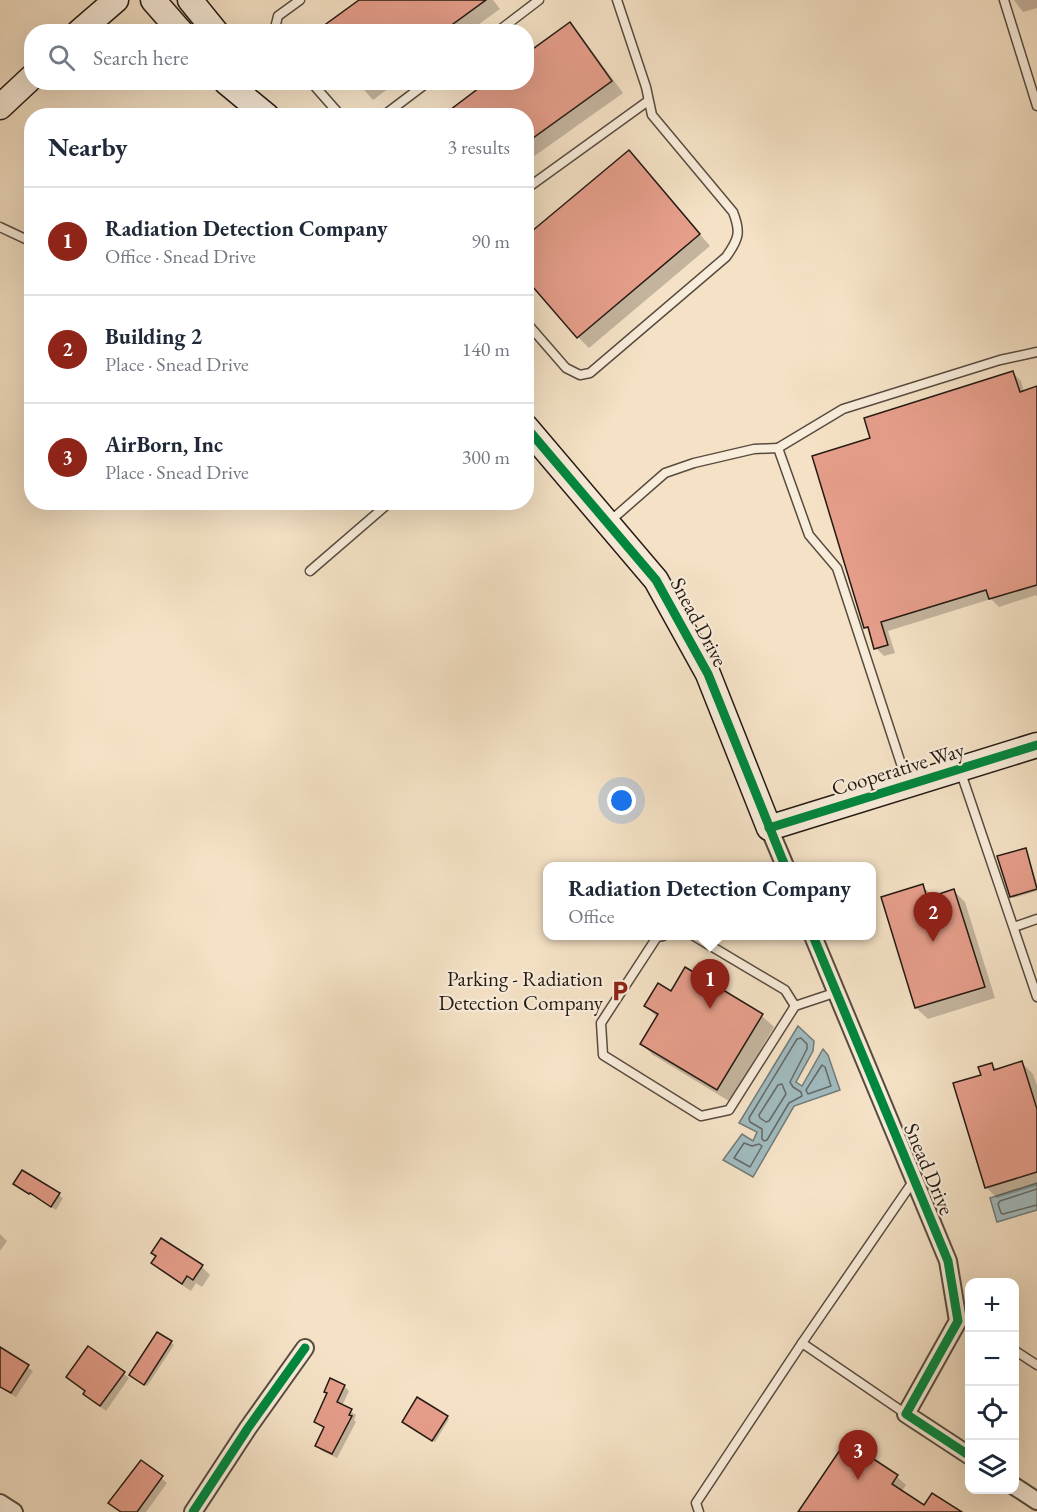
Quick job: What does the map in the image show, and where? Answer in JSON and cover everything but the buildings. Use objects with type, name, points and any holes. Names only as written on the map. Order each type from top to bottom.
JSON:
[{"type":"street","points":[[89,24],[116,0]]},
{"type":"street","points":[[153,0],[174,24]]},
{"type":"street","points":[[190,0],[210,24]]},
{"type":"street","points":[[0,107],[24,84]]},
{"type":"street","points":[[236,90],[258,108]]},
{"type":"street","points":[[256,90],[263,108]]},
{"type":"street","name":"Snead Drive","points":[[534,436],[656,580],[708,674],[783,862]]},
{"type":"street","name":"Cooperative Way","points":[[769,828],[1037,745]]},
{"type":"street","name":"Snead Drive","points":[[815,940],[948,1261],[958,1321],[906,1414]]},
{"type":"street","points":[[193,1512],[248,1428],[305,1348]]},
{"type":"street","points":[[906,1414],[965,1453]]},
{"type":"street","points":[[1019,1489],[1037,1501]]},
{"type":"street","points":[[0,1503],[14,1512]]},
{"type":"lane","points":[[276,24],[278,16],[300,0]]},
{"type":"lane","points":[[507,24],[539,0]]},
{"type":"lane","points":[[534,331],[566,368],[580,375],[590,373],[726,257],[737,242],[738,225],[733,212],[652,115],[646,87],[617,0]]},
{"type":"lane","points":[[1004,0],[1037,106]]},
{"type":"lane","points":[[318,90],[334,108]]},
{"type":"lane","points":[[394,108],[417,90]]},
{"type":"lane","points":[[534,183],[648,101]]},
{"type":"lane","points":[[0,227],[24,238]]},
{"type":"lane","points":[[609,522],[665,473],[694,463],[754,449],[778,448],[843,409],[1000,360],[1037,352]]},
{"type":"lane","points":[[778,448],[808,535],[837,568],[908,785]]},
{"type":"lane","points":[[310,571],[381,510]]},
{"type":"lane","points":[[960,769],[1037,997]]},
{"type":"lane","points":[[1014,927],[1037,919]]},
{"type":"lane","points":[[655,940],[601,1023],[603,1055],[701,1116],[729,1110],[795,1006],[837,992]]},
{"type":"lane","points":[[701,940],[785,990],[795,1006]]},
{"type":"lane","points":[[699,1512],[696,1503],[914,1180]]},
{"type":"lane","points":[[802,1343],[906,1414]]},
{"type":"lane","points":[[1019,1353],[1037,1365]]},
{"type":"water","points":[[798,1026],[814,1041],[813,1051],[796,1082],[802,1086],[823,1049],[828,1055],[840,1090],[794,1106],[753,1177],[723,1160],[742,1134],[753,1141],[757,1132],[739,1123]]},
{"type":"water","points":[[1037,1183],[1037,1210],[997,1222],[990,1198]]},
{"type":"cycle path","points":[[534,436],[656,580],[708,674],[783,862]]},
{"type":"cycle path","points":[[769,828],[1037,745]]},
{"type":"cycle path","points":[[815,940],[948,1261],[958,1321],[906,1414],[965,1453]]},
{"type":"cycle path","points":[[193,1512],[248,1428],[305,1348]]},
{"type":"place","name":"Building 2","points":[[933,942]]},
{"type":"place","name":"Parking - Radiation Detection Company","points":[[620,991]]},
{"type":"place","name":"Radiation Detection Company","points":[[710,1009]]},
{"type":"place","name":"AirBorn, Inc","points":[[858,1480]]}]
